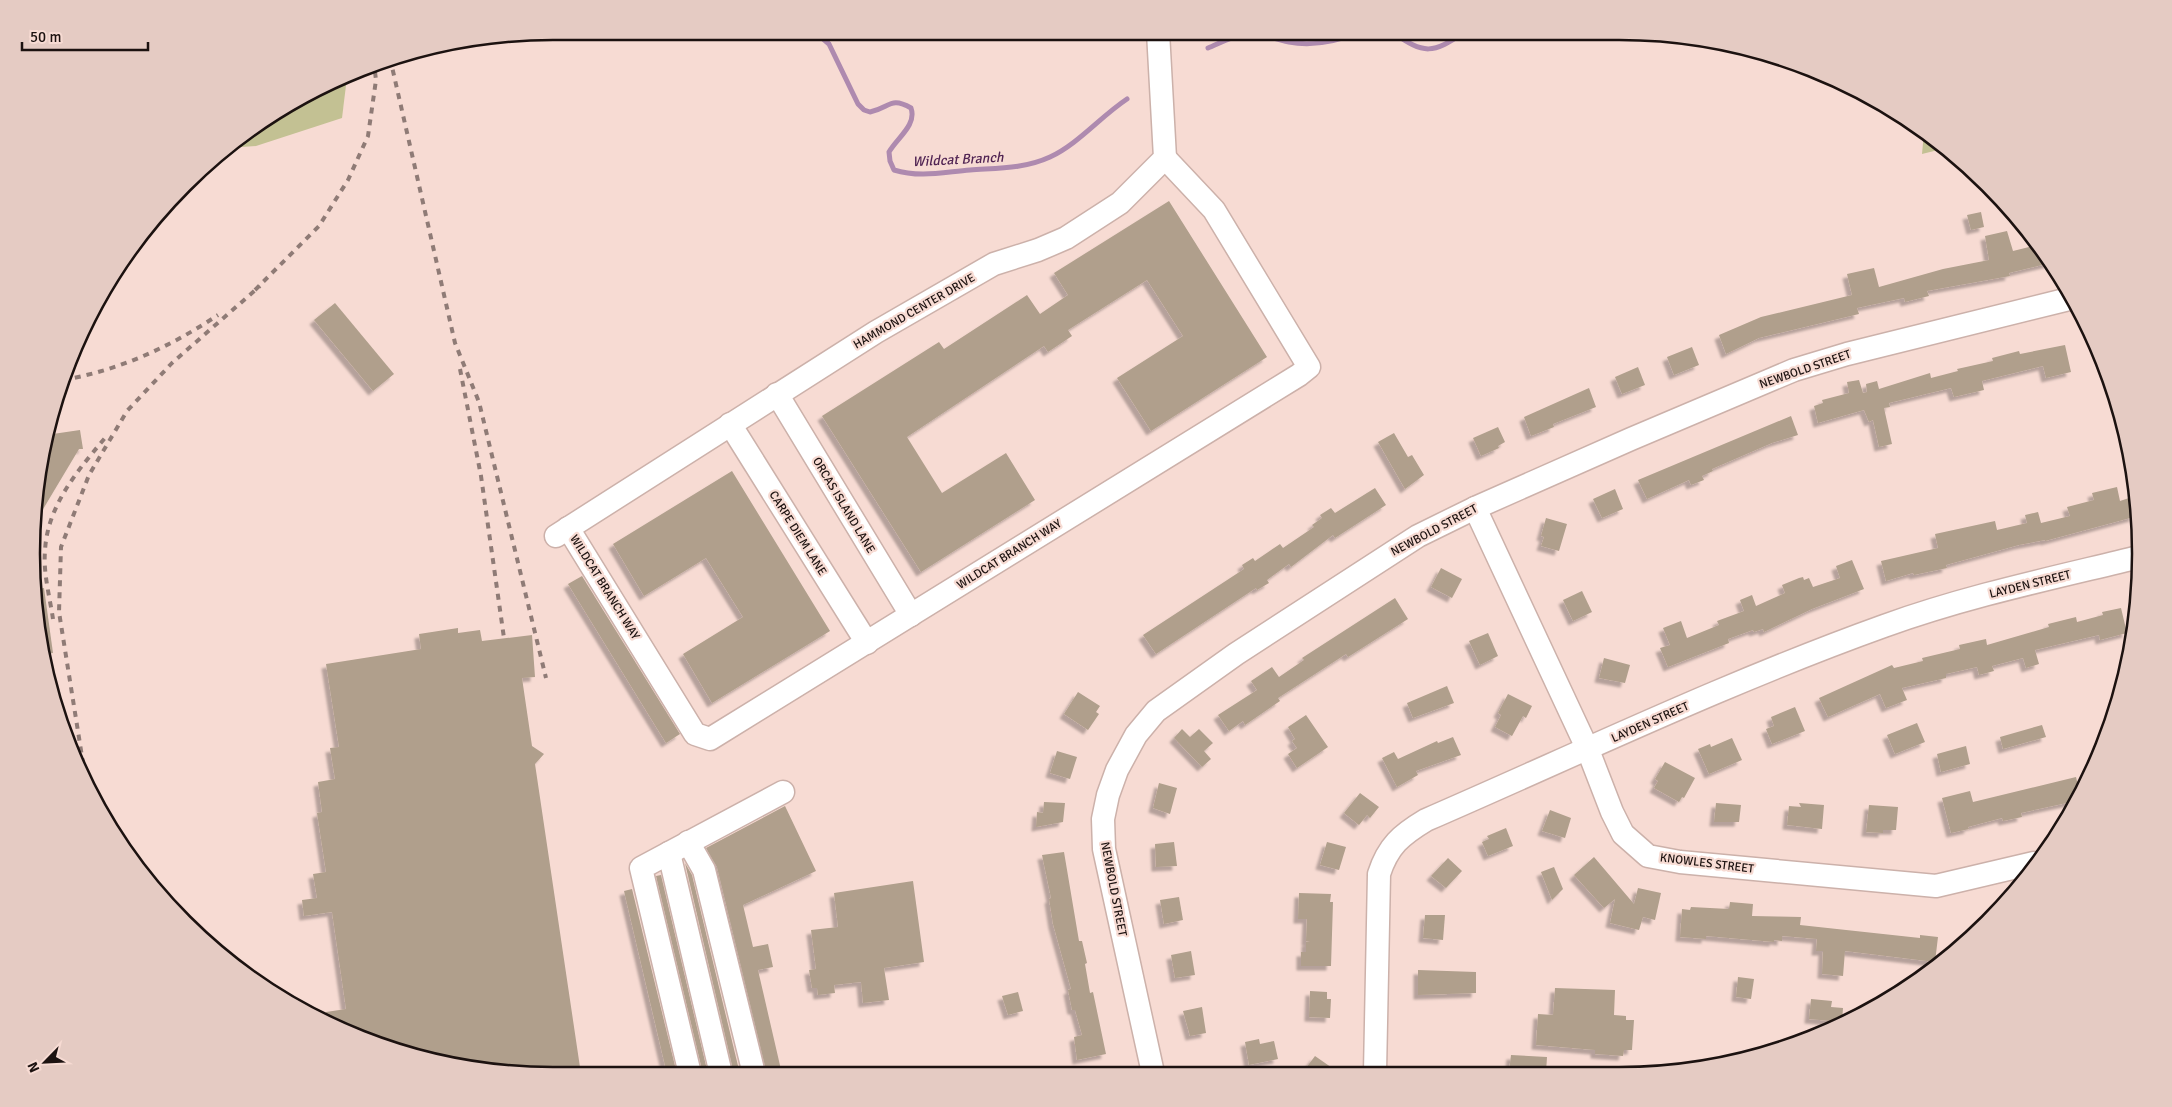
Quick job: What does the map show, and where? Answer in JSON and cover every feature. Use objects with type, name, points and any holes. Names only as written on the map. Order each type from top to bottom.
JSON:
[{"type":"street","points":[[1158,40],[1165,158]]},
{"type":"street","name":"HAMMOND CENTER DRIVE","points":[[562,532],[876,332],[994,264],[1038,250],[1066,238],[1120,203],[1165,158]]},
{"type":"street","name":"WILDCAT BRANCH WAY","points":[[562,532],[695,734],[710,739],[866,643],[1310,367],[1214,210],[1165,158]]},
{"type":"street","name":"NEWBOLD STREET","points":[[1152,1067],[1104,849],[1103,819],[1108,795],[1117,770],[1136,735],[1156,711],[1236,654],[1418,536],[1475,508],[1794,370],[1847,354],[2065,300]]},
{"type":"street","name":"ORCAS ISLAND LANE","points":[[777,394],[911,615]]},
{"type":"street","name":"CARPE DIEM LANE","points":[[730,424],[866,643]]},
{"type":"street","name":"KNOWLES STREET","points":[[1475,508],[1588,750],[1612,812],[1623,834],[1648,856],[1680,862],[1936,886],[2027,865]]},
{"type":"street","name":"LAYDEN STREET","points":[[1375,1067],[1379,874],[1385,854],[1404,832],[1426,820],[1752,676],[1884,626],[1948,604],[2132,559]]},
{"type":"street","points":[[688,1067],[641,868],[782,792]]},
{"type":"street","points":[[678,847],[720,1067]]},
{"type":"street","points":[[678,847],[704,870],[752,1067]]},
{"type":"shaded area","points":[[346,84],[342,118],[256,146],[240,147],[297,109]]},
{"type":"shaded area","points":[[1923,141],[1936,150],[1922,154]]},
{"type":"building","points":[[1169,201],[1267,357],[1151,431],[1117,378],[1183,336],[1147,280],[1068,330],[1072,336],[1048,352],[1044,346],[907,437],[942,493],[1006,453],[1035,500],[921,572],[822,416],[939,342],[944,349],[1027,295],[1040,314],[1068,295],[1054,273]]},
{"type":"building","points":[[1981,212],[1984,227],[1971,230],[1967,215]]},
{"type":"building","points":[[2007,231],[2013,251],[2030,247],[2043,265],[2009,273],[2010,276],[1927,291],[1929,296],[1905,302],[1904,298],[1857,308],[1859,314],[1759,338],[1726,354],[1719,335],[1761,317],[1852,295],[1847,274],[1874,268],[1879,287],[1943,269],[1989,260],[1985,236]]},
{"type":"building","points":[[335,303],[394,374],[373,391],[314,320]]},
{"type":"building","points":[[2065,345],[2071,372],[2046,378],[2043,366],[1982,381],[1984,390],[1954,397],[1951,388],[1889,403],[1890,407],[1884,408],[1892,444],[1879,447],[1873,420],[1869,422],[1864,410],[1818,423],[1814,406],[1823,403],[1822,400],[1849,393],[1847,382],[1859,380],[1863,393],[1867,392],[1866,384],[1877,381],[1879,389],[1930,373],[1931,378],[1958,371],[1957,369],[1993,361],[1992,358],[2019,351],[2020,354]]},
{"type":"building","points":[[1692,347],[1699,365],[1674,375],[1667,357]]},
{"type":"building","points":[[1638,367],[1645,385],[1622,394],[1615,377]]},
{"type":"building","points":[[1589,388],[1596,407],[1553,424],[1554,427],[1531,436],[1524,417]]},
{"type":"building","points":[[1791,416],[1798,435],[1772,443],[1712,469],[1713,471],[1702,476],[1704,480],[1691,485],[1689,480],[1647,499],[1638,480]]},
{"type":"building","points":[[1498,427],[1505,442],[1498,446],[1499,448],[1481,456],[1473,438]]},
{"type":"building","points":[[80,430],[83,449],[79,449],[42,511],[44,486],[54,434]]},
{"type":"building","points":[[1394,433],[1408,457],[1412,455],[1424,475],[1405,489],[1378,442]]},
{"type":"building","points":[[732,471],[830,631],[712,703],[683,654],[743,617],[706,558],[644,596],[613,544]]},
{"type":"building","points":[[2117,487],[2120,501],[2129,498],[2131,518],[2045,541],[2019,545],[1946,565],[1947,568],[1914,575],[1913,573],[1886,581],[1881,561],[1938,548],[1935,534],[1995,521],[1997,530],[2027,523],[2025,515],[2038,512],[2041,523],[2070,516],[2067,507],[2094,500],[2092,493]]},
{"type":"building","points":[[1375,488],[1386,505],[1335,538],[1333,535],[1291,567],[1289,564],[1267,580],[1269,583],[1257,590],[1256,588],[1156,654],[1143,635],[1244,569],[1242,565],[1253,558],[1255,561],[1280,544],[1283,548],[1314,527],[1312,525],[1322,518],[1320,515],[1331,508],[1335,513]]},
{"type":"building","points":[[1615,489],[1623,509],[1602,518],[1593,499]]},
{"type":"building","points":[[1546,518],[1567,524],[1559,551],[1541,546],[1544,537],[1541,536]]},
{"type":"building","points":[[1852,560],[1864,589],[1812,609],[1764,632],[1763,629],[1754,632],[1753,630],[1728,639],[1729,643],[1668,667],[1660,648],[1670,645],[1663,628],[1681,621],[1687,638],[1719,625],[1717,621],[1744,611],[1740,600],[1752,595],[1756,606],[1785,593],[1782,585],[1799,578],[1803,577],[1804,580],[1809,578],[1813,587],[1840,578],[1836,566]]},
{"type":"building","points":[[1441,568],[1462,579],[1452,598],[1431,587]]},
{"type":"building","points":[[582,576],[680,734],[666,743],[568,584]]},
{"type":"building","points":[[41,588],[44,588],[53,653],[50,654],[44,621]]},
{"type":"building","points":[[1582,591],[1592,612],[1573,621],[1563,600]]},
{"type":"building","points":[[1395,598],[1408,619],[1348,657],[1346,654],[1278,698],[1280,701],[1245,725],[1243,721],[1229,731],[1218,715],[1257,690],[1251,681],[1272,667],[1279,677],[1304,660],[1302,658]]},
{"type":"building","points":[[2121,608],[2126,633],[2100,640],[2099,635],[2035,650],[2039,664],[2026,668],[2023,658],[1992,666],[1994,671],[1979,675],[1977,667],[1946,674],[1946,678],[1902,688],[1907,700],[1886,708],[1880,694],[1828,717],[1819,698],[1892,665],[1894,668],[1923,661],[1922,658],[1960,649],[1959,645],[1986,639],[1987,645],[2049,627],[2048,624],[2076,617],[2077,622],[2103,615],[2102,612]]},
{"type":"building","points":[[458,628],[458,633],[480,630],[482,641],[532,635],[535,677],[522,678],[532,746],[544,754],[535,764],[580,1067],[520,1066],[486,1063],[453,1057],[388,1040],[326,1014],[326,1012],[346,1009],[332,912],[304,916],[302,900],[317,898],[313,874],[326,872],[317,813],[322,812],[318,782],[335,779],[330,748],[339,747],[326,664],[421,649],[419,634]]},
{"type":"building","points":[[1488,633],[1498,656],[1480,665],[1469,641]]},
{"type":"building","points":[[1604,658],[1630,665],[1625,683],[1599,678]]},
{"type":"building","points":[[1447,686],[1454,703],[1413,718],[1407,703]]},
{"type":"building","points":[[1078,692],[1100,706],[1096,712],[1099,714],[1088,730],[1064,714]]},
{"type":"building","points":[[1508,694],[1532,706],[1526,718],[1523,716],[1512,736],[1495,727],[1501,715],[1498,713]]},
{"type":"building","points":[[1795,707],[1805,731],[1772,744],[1766,729],[1774,726],[1771,717]]},
{"type":"building","points":[[1306,715],[1328,747],[1297,768],[1288,754],[1297,748],[1292,741],[1295,739],[1288,727]]},
{"type":"building","points":[[1917,723],[1925,742],[1895,754],[1887,735]]},
{"type":"building","points":[[2042,725],[2046,737],[2003,749],[2000,737]]},
{"type":"building","points":[[1182,729],[1190,737],[1199,729],[1213,743],[1204,751],[1211,759],[1202,767],[1174,738]]},
{"type":"building","points":[[1453,737],[1461,755],[1416,771],[1418,775],[1397,787],[1382,758],[1394,752],[1398,759],[1437,741],[1438,743]]},
{"type":"building","points":[[1732,738],[1742,760],[1709,774],[1698,749],[1710,744],[1711,747]]},
{"type":"building","points":[[1966,746],[1970,764],[1941,772],[1937,754]]},
{"type":"building","points":[[1057,751],[1077,757],[1070,779],[1050,773]]},
{"type":"building","points":[[1665,762],[1695,778],[1684,798],[1682,797],[1679,802],[1654,788],[1658,781],[1655,779]]},
{"type":"building","points":[[2076,777],[2078,784],[2067,803],[2021,813],[2022,817],[2003,821],[2002,818],[1951,833],[1942,798],[1970,791],[1973,802]]},
{"type":"building","points":[[1159,783],[1177,788],[1170,814],[1153,808]]},
{"type":"building","points":[[1360,793],[1379,807],[1370,818],[1367,815],[1359,825],[1344,813]]},
{"type":"building","points":[[1044,802],[1065,803],[1063,822],[1036,827],[1037,812],[1043,813]]},
{"type":"building","points":[[1716,803],[1741,805],[1739,822],[1714,822]]},
{"type":"building","points":[[1799,803],[1824,805],[1822,829],[1787,825],[1789,806],[1801,807]]},
{"type":"building","points":[[1869,805],[1898,807],[1896,830],[1883,830],[1883,833],[1866,832]]},
{"type":"building","points":[[785,806],[816,871],[743,905],[753,947],[768,944],[773,967],[758,970],[780,1067],[765,1067],[717,867],[706,848]]},
{"type":"building","points":[[1550,810],[1571,818],[1565,838],[1542,831]]},
{"type":"building","points":[[1506,828],[1513,846],[1488,856],[1482,842],[1489,839],[1487,836]]},
{"type":"building","points":[[1174,842],[1177,866],[1156,867],[1155,844]]},
{"type":"building","points":[[1327,842],[1346,847],[1339,870],[1320,865]]},
{"type":"building","points":[[1064,852],[1079,941],[1082,941],[1087,963],[1085,964],[1090,993],[1093,992],[1106,1054],[1077,1060],[1074,1037],[1082,1035],[1075,1010],[1072,1010],[1068,990],[1071,989],[1053,924],[1049,899],[1051,898],[1042,855]]},
{"type":"building","points":[[1594,857],[1634,904],[1638,888],[1661,893],[1655,920],[1643,917],[1639,930],[1610,923],[1615,899],[1604,908],[1574,875]]},
{"type":"building","points":[[1448,858],[1462,871],[1446,888],[1431,876]]},
{"type":"building","points":[[685,863],[692,875],[738,1067],[732,1067]]},
{"type":"building","points":[[1554,867],[1563,889],[1552,900],[1541,872]]},
{"type":"building","points":[[661,875],[706,1067],[701,1067],[656,876]]},
{"type":"building","points":[[913,881],[924,962],[884,968],[889,1000],[863,1003],[861,982],[834,985],[835,993],[818,995],[817,988],[812,988],[809,970],[816,969],[811,930],[838,927],[834,893]]},
{"type":"building","points":[[632,889],[675,1067],[665,1067],[624,891]]},
{"type":"building","points":[[1299,893],[1331,894],[1330,902],[1333,902],[1331,966],[1301,966],[1301,952],[1306,952],[1306,942],[1310,941],[1306,941],[1307,919],[1298,919]]},
{"type":"building","points":[[1179,897],[1183,920],[1164,924],[1160,900]]},
{"type":"building","points":[[1730,902],[1753,904],[1752,916],[1801,917],[1800,925],[1920,938],[1920,935],[1938,937],[1936,957],[1930,961],[1845,951],[1843,976],[1822,974],[1823,951],[1816,951],[1817,939],[1782,936],[1782,941],[1774,940],[1774,942],[1706,936],[1706,939],[1680,937],[1682,909],[1690,910],[1691,907],[1729,909]]},
{"type":"building","points":[[1425,915],[1445,915],[1443,940],[1423,938]]},
{"type":"building","points":[[1191,951],[1195,975],[1175,978],[1171,955]]},
{"type":"building","points":[[1418,970],[1476,972],[1476,993],[1418,995]]},
{"type":"building","points":[[1738,977],[1754,979],[1751,999],[1736,997]]},
{"type":"building","points":[[1555,988],[1615,990],[1614,1015],[1626,1016],[1626,1020],[1634,1020],[1632,1050],[1624,1050],[1623,1056],[1595,1054],[1595,1050],[1536,1045],[1538,1014],[1553,1015]]},
{"type":"building","points":[[1310,991],[1327,992],[1327,999],[1331,999],[1330,1018],[1309,1017]]},
{"type":"building","points":[[1018,992],[1023,1011],[1008,1015],[1002,996]]},
{"type":"building","points":[[1811,999],[1832,1001],[1831,1007],[1843,1008],[1842,1016],[1831,1021],[1809,1019]]},
{"type":"building","points":[[1202,1007],[1206,1033],[1190,1036],[1183,1011]]},
{"type":"building","points":[[1259,1039],[1260,1044],[1274,1041],[1278,1059],[1249,1065],[1245,1042]]},
{"type":"building","points":[[1511,1055],[1547,1057],[1546,1067],[1510,1067]]},
{"type":"building","points":[[1315,1056],[1331,1067],[1307,1067]]},
{"type":"waterway","name":"Wildcat Branch","points":[[824,40],[829,44],[858,104],[864,110],[870,112],[894,103],[911,108],[912,114],[909,126],[889,152],[894,170],[913,174],[1020,166],[1040,161],[1060,152],[1080,138],[1127,99]]},
{"type":"waterway","name":"Wildcat Branch","points":[[1208,48],[1227,40]]},
{"type":"waterway","name":"Wildcat Branch","points":[[1280,40],[1307,44],[1334,40]]},
{"type":"waterway","name":"Wildcat Branch","points":[[1403,40],[1428,49],[1436,48],[1452,40]]},
{"type":"railway","points":[[392,66],[455,343],[479,402],[546,678]]},
{"type":"railway","points":[[255,290],[319,226],[348,180],[368,136],[376,80],[375,72]]},
{"type":"railway","points":[[82,757],[59,612],[61,547],[89,475],[127,411],[172,363],[260,286]]},
{"type":"railway","points":[[71,379],[105,370],[144,356],[182,337],[218,315]]},
{"type":"railway","points":[[460,369],[481,476],[504,638]]},
{"type":"railway","points":[[53,619],[45,559],[47,535],[51,519],[75,476],[105,438]]}]
